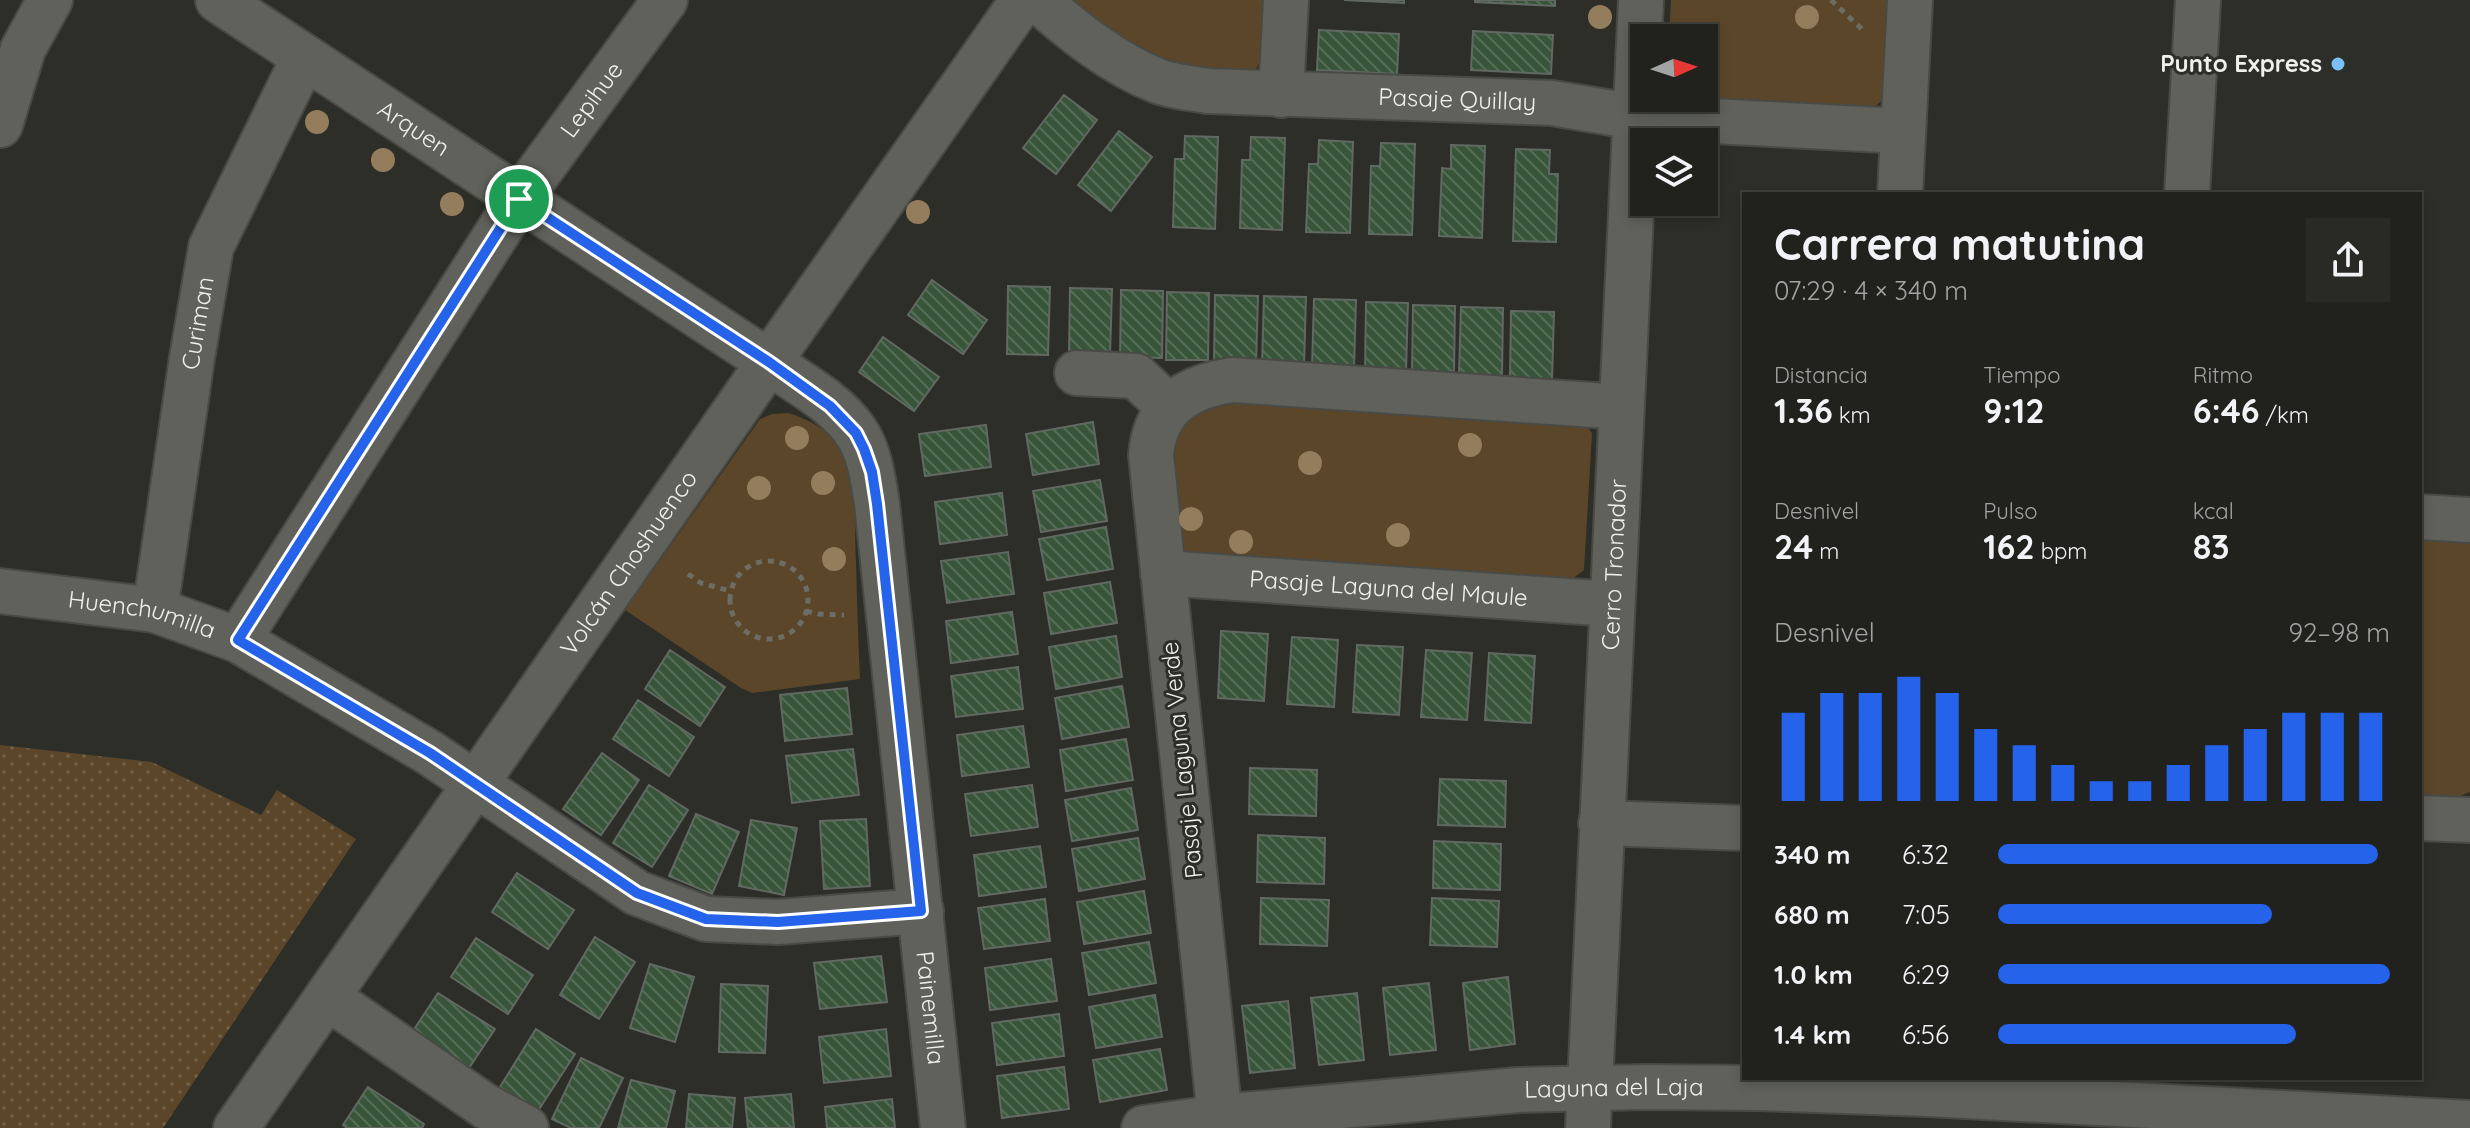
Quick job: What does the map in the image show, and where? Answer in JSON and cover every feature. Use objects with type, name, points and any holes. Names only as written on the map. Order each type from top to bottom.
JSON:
[{"type":"street","points":[[0,125],[23,49],[50,0]]},
{"type":"street","name":"Arquen","points":[[218,0],[769,362]]},
{"type":"street","name":"Lepihue","points":[[238,640],[519,199],[665,0]]},
{"type":"street","name":"Volcán Choshuenco","points":[[236,1128],[1023,0]]},
{"type":"street","name":"Pasaje Quillay","points":[[1038,0],[1118,60],[1161,82],[1208,91],[1552,103],[1636,117],[1903,131]]},
{"type":"street","points":[[1281,95],[1286,0]]},
{"type":"street","name":"Cerro Tronador","points":[[1588,1108],[1641,0]]},
{"type":"street","points":[[1900,192],[1910,0]]},
{"type":"street","points":[[2187,192],[2198,0]]},
{"type":"street","name":"Curiman","points":[[155,610],[211,247],[304,58]]},
{"type":"street","name":"Painemilla","points":[[769,362],[845,418],[856,433],[872,472],[943,1128]]},
{"type":"street","points":[[1077,373],[1136,376],[1169,407],[1195,388],[1232,380],[1622,407]]},
{"type":"street","name":"Pasaje Laguna Verde","points":[[1169,407],[1152,439],[1151,455],[1220,1123]]},
{"type":"street","points":[[2422,517],[2470,520]]},
{"type":"street","name":"Pasaje Laguna del Maule","points":[[1163,573],[1612,604]]},
{"type":"street","name":"Huenchumilla","points":[[0,591],[155,610],[238,640],[430,753],[637,893],[706,919],[778,922],[921,911]]},
{"type":"street","points":[[2422,818],[2470,820]]},
{"type":"street","points":[[1601,823],[1742,828]]},
{"type":"street","points":[[327,997],[485,1106],[526,1128]]},
{"type":"street","name":"Laguna del Laja","points":[[1144,1128],[1220,1123],[1518,1090],[1588,1108],[1758,1088],[1897,1093],[2261,1121],[2470,1123]]},
{"type":"path","points":[[766,561],[778,562],[799,575],[808,599],[806,611],[793,631],[782,636],[759,638],[748,633],[732,615],[730,591],[743,570],[766,561]]},
{"type":"path","points":[[688,574],[701,583],[730,591]]},
{"type":"shaded area","points":[[1074,0],[1263,0],[1260,61],[1248,77],[1137,58]]},
{"type":"shaded area","points":[[1671,0],[1895,0],[1892,91],[1868,113],[1718,101],[1718,24],[1670,24]]},
{"type":"shaded area","points":[[1195,401],[1575,412],[1592,433],[1584,570],[1571,580],[1179,557],[1164,448]]},
{"type":"shaded area","points":[[789,413],[811,422],[830,435],[840,447],[850,472],[855,518],[860,679],[752,693],[625,610],[760,419],[772,414]]},
{"type":"shaded area","points":[[2422,535],[2470,537],[2470,792],[2453,799],[2422,797]]},
{"type":"shaded area","points":[[0,745],[152,762],[261,815],[277,790],[356,839],[163,1128],[0,1128]]},
{"type":"building","points":[[1344,0],[1404,0],[1404,3]]},
{"type":"building","points":[[1555,0],[1555,6],[1475,2]]},
{"type":"building","points":[[1319,30],[1399,34],[1397,74],[1317,70]]},
{"type":"building","points":[[1473,31],[1553,35],[1551,74],[1471,70]]},
{"type":"building","points":[[1064,95],[1097,120],[1056,174],[1023,148]]},
{"type":"building","points":[[1119,131],[1152,157],[1111,211],[1078,185]]},
{"type":"building","points":[[1185,136],[1218,137],[1215,229],[1173,227],[1175,159],[1184,159]]},
{"type":"building","points":[[1251,137],[1285,138],[1282,230],[1240,228],[1242,160],[1250,160]]},
{"type":"building","points":[[1319,140],[1353,142],[1350,233],[1306,232],[1309,164],[1318,164]]},
{"type":"building","points":[[1381,143],[1415,144],[1412,235],[1369,234],[1371,166],[1380,166]]},
{"type":"building","points":[[1451,145],[1485,146],[1482,238],[1439,236],[1442,168],[1451,169]]},
{"type":"building","points":[[1516,149],[1550,150],[1549,174],[1558,174],[1556,242],[1513,241]]},
{"type":"building","points":[[932,280],[987,320],[963,354],[908,315]]},
{"type":"building","points":[[1008,286],[1050,287],[1048,355],[1007,354]]},
{"type":"building","points":[[1070,288],[1112,289],[1110,356],[1069,355]]},
{"type":"building","points":[[1121,290],[1163,291],[1162,358],[1120,357]]},
{"type":"building","points":[[1167,292],[1209,293],[1208,360],[1166,360]]},
{"type":"building","points":[[1215,295],[1258,296],[1256,364],[1214,363]]},
{"type":"building","points":[[1264,296],[1306,297],[1304,365],[1262,364]]},
{"type":"building","points":[[1314,299],[1356,300],[1354,368],[1312,367]]},
{"type":"building","points":[[1366,302],[1408,303],[1406,371],[1365,370]]},
{"type":"building","points":[[1413,305],[1455,306],[1454,373],[1412,372]]},
{"type":"building","points":[[1461,307],[1503,308],[1502,376],[1459,375]]},
{"type":"building","points":[[1511,311],[1554,312],[1552,381],[1510,379]]},
{"type":"building","points":[[883,337],[939,377],[914,411],[859,372]]},
{"type":"building","points":[[1093,422],[1099,464],[1033,475],[1026,434]]},
{"type":"building","points":[[986,425],[991,467],[925,476],[919,434]]},
{"type":"building","points":[[1100,480],[1107,521],[1041,532],[1033,491]]},
{"type":"building","points":[[1002,493],[1007,535],[940,544],[935,502]]},
{"type":"building","points":[[1106,527],[1113,569],[1047,580],[1039,539]]},
{"type":"building","points":[[1008,552],[1014,594],[947,603],[941,561]]},
{"type":"building","points":[[1110,582],[1117,623],[1051,634],[1044,593]]},
{"type":"building","points":[[1012,612],[1018,654],[951,663],[946,621]]},
{"type":"building","points":[[1221,631],[1268,634],[1264,701],[1218,698]]},
{"type":"building","points":[[1116,636],[1122,677],[1056,689],[1049,647]]},
{"type":"building","points":[[1292,637],[1338,640],[1334,707],[1287,704]]},
{"type":"building","points":[[1357,645],[1403,647],[1399,715],[1353,712]]},
{"type":"building","points":[[670,650],[725,687],[700,726],[645,689]]},
{"type":"building","points":[[1426,650],[1472,653],[1467,720],[1421,717]]},
{"type":"building","points":[[1489,653],[1535,656],[1531,723],[1485,720]]},
{"type":"building","points":[[1018,667],[1023,709],[956,717],[951,676]]},
{"type":"building","points":[[1122,686],[1129,727],[1062,739],[1055,698]]},
{"type":"building","points":[[847,688],[852,734],[785,741],[780,695]]},
{"type":"building","points":[[638,700],[694,737],[669,776],[613,739]]},
{"type":"building","points":[[1023,726],[1029,767],[962,776],[957,735]]},
{"type":"building","points":[[1126,739],[1133,780],[1066,791],[1060,750]]},
{"type":"building","points":[[853,749],[859,795],[792,803],[786,756]]},
{"type":"building","points":[[602,753],[639,780],[601,835],[563,809]]},
{"type":"building","points":[[1250,768],[1317,770],[1316,816],[1249,814]]},
{"type":"building","points":[[1440,779],[1506,781],[1505,827],[1438,825]]},
{"type":"building","points":[[649,785],[688,810],[652,867],[613,843]]},
{"type":"building","points":[[1032,785],[1038,827],[971,836],[965,794]]},
{"type":"building","points":[[1131,788],[1138,830],[1072,841],[1065,800]]},
{"type":"building","points":[[696,814],[739,832],[712,894],[669,876]]},
{"type":"building","points":[[866,819],[870,886],[824,889],[820,821]]},
{"type":"building","points":[[751,820],[797,828],[784,895],[739,886]]},
{"type":"building","points":[[1258,835],[1325,838],[1324,884],[1257,882]]},
{"type":"building","points":[[1138,838],[1145,879],[1079,891],[1072,849]]},
{"type":"building","points":[[1434,841],[1501,844],[1500,890],[1433,888]]},
{"type":"building","points":[[1040,846],[1046,887],[979,896],[974,855]]},
{"type":"building","points":[[517,873],[574,910],[548,949],[492,912]]},
{"type":"building","points":[[1144,891],[1151,933],[1084,944],[1077,902]]},
{"type":"building","points":[[1261,898],[1329,900],[1327,946],[1260,944]]},
{"type":"building","points":[[1432,898],[1499,901],[1497,947],[1430,945]]},
{"type":"building","points":[[1045,899],[1050,941],[984,949],[978,908]]},
{"type":"building","points":[[595,937],[635,962],[599,1019],[560,995]]},
{"type":"building","points":[[476,938],[533,975],[508,1014],[451,977]]},
{"type":"building","points":[[1149,942],[1156,983],[1089,995],[1082,953]]},
{"type":"building","points":[[881,956],[887,1002],[820,1009],[814,963]]},
{"type":"building","points":[[1051,959],[1057,1001],[990,1010],[985,968]]},
{"type":"building","points":[[650,964],[694,977],[675,1042],[630,1028]]},
{"type":"building","points":[[1508,977],[1515,1044],[1470,1050],[1463,983]]},
{"type":"building","points":[[1429,983],[1436,1050],[1390,1055],[1383,988]]},
{"type":"building","points":[[721,984],[768,986],[765,1053],[719,1052]]},
{"type":"building","points":[[438,993],[495,1029],[469,1068],[413,1031]]},
{"type":"building","points":[[1357,993],[1364,1060],[1319,1065],[1311,998]]},
{"type":"building","points":[[1155,995],[1162,1037],[1096,1048],[1089,1007]]},
{"type":"building","points":[[1288,1001],[1295,1068],[1250,1073],[1242,1006]]},
{"type":"building","points":[[1059,1014],[1064,1056],[997,1065],[992,1023]]},
{"type":"building","points":[[536,1029],[575,1054],[538,1111],[500,1087]]},
{"type":"building","points":[[886,1029],[891,1076],[824,1083],[819,1037]]},
{"type":"building","points":[[1160,1049],[1167,1090],[1100,1102],[1093,1060]]},
{"type":"building","points":[[581,1058],[623,1078],[599,1128],[571,1128],[552,1119]]},
{"type":"building","points":[[1064,1067],[1069,1109],[1002,1118],[997,1076]]},
{"type":"building","points":[[631,1080],[675,1091],[666,1128],[618,1128]]},
{"type":"building","points":[[368,1087],[424,1124],[422,1128],[347,1128],[343,1125]]},
{"type":"building","points":[[689,1094],[735,1098],[732,1128],[686,1128]]},
{"type":"building","points":[[791,1094],[794,1128],[748,1128],[745,1098]]},
{"type":"building","points":[[892,1099],[895,1128],[827,1128],[825,1107]]},
{"type":"place","name":"Punto Express","points":[[2338,64]]},
{"type":"route","points":[[519,199],[769,362],[845,418],[856,433],[872,472],[877,504],[921,911],[778,922],[706,919],[637,893],[430,753],[238,640],[519,199]]}]
